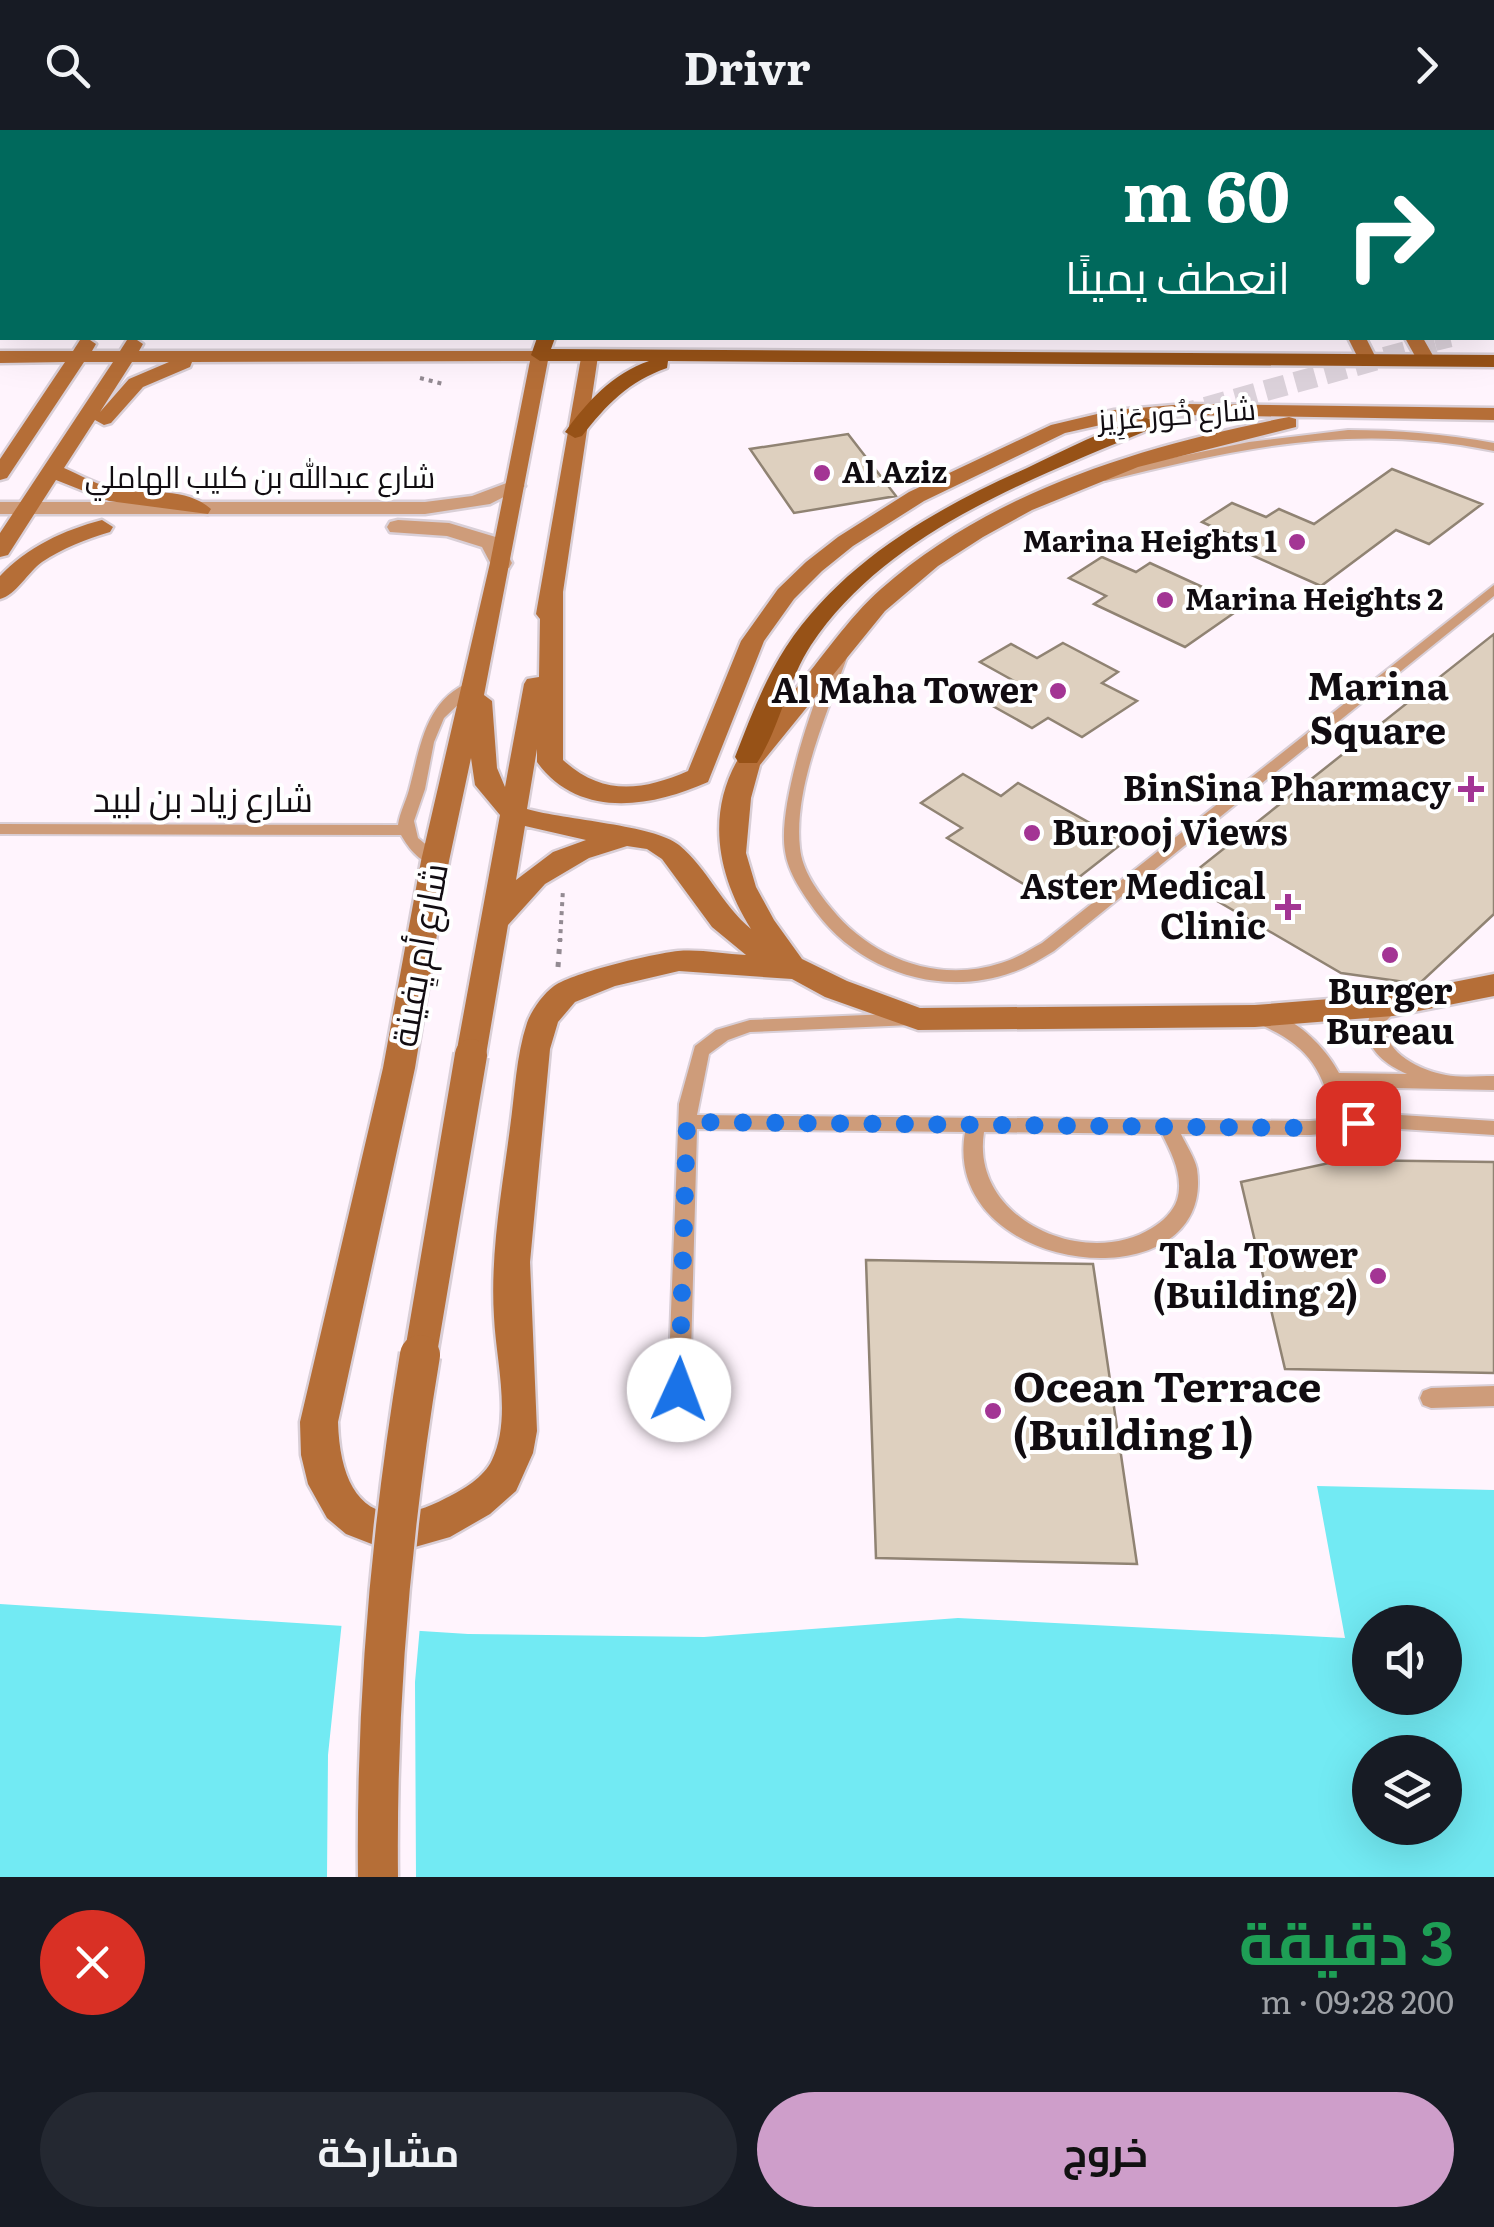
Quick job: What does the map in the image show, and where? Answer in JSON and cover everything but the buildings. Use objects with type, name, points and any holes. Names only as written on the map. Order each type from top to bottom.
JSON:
[{"type":"main road","points":[[0,474],[91,340]]},
{"type":"main road","points":[[0,550],[7,529],[28,509],[137,340]]},
{"type":"main road","points":[[1359,340],[1369,362]]},
{"type":"main road","points":[[1415,340],[1427,361]]},
{"type":"main road","points":[[0,357],[436,357],[543,346],[693,357],[1494,361]]},
{"type":"main road","name":"شارع أم يِفينة","points":[[543,346],[501,563],[436,860],[399,1068],[318,1422],[316,1454],[326,1485],[347,1516],[375,1528],[412,1530],[448,1520],[484,1496],[506,1474],[518,1414],[510,1320],[512,1274],[535,1049],[544,1018],[564,994]]},
{"type":"main road","name":"شارع أم يِفينة","points":[[378,1877],[379,1691],[391,1552],[470,1055],[552,594],[574,432],[592,347]]},
{"type":"main road","points":[[78,433],[102,421],[125,393],[149,376],[215,357]]},
{"type":"main road","points":[[436,357],[511,379],[531,412]]},
{"type":"main road","points":[[574,432],[610,388],[627,376],[664,362],[693,357]]},
{"type":"main road","points":[[0,367],[38,377],[55,392]]},
{"type":"main road","name":"شارع خُور عَزِيز","points":[[552,594],[550,762],[574,785],[600,795],[666,792],[699,776],[737,669],[765,620],[828,554],[916,499],[990,460],[1075,423],[1224,409],[1430,408],[1494,414]]},
{"type":"main road","points":[[748,756],[889,594],[943,555],[1025,508],[1138,458],[1216,435],[1366,411]]},
{"type":"main road","points":[[794,969],[749,905],[732,856],[736,795],[748,756],[774,689],[806,634],[841,594],[955,511],[1146,424]]},
{"type":"main road","points":[[0,445],[30,428]]},
{"type":"main road","points":[[52,470],[110,495],[175,500],[200,509]]},
{"type":"main road","points":[[0,592],[14,572],[48,549],[102,527]]},
{"type":"main road","points":[[472,685],[482,713],[488,785],[514,814],[560,828],[654,842],[672,853],[736,934],[794,969],[918,1019],[1255,1016],[1393,1004],[1494,985]]},
{"type":"main road","points":[[494,925],[518,890],[552,863],[600,845],[654,842]]},
{"type":"main road","points":[[564,994],[609,977],[679,962],[794,969]]},
{"type":"street","name":"شارع عبدالله بن كليب الهاملي","points":[[7,529],[404,518],[496,497],[516,486]]},
{"type":"street","name":"شارع عبدالله بن كليب الهاملي","points":[[0,508],[200,509],[404,518],[492,544],[501,563]]},
{"type":"lane","points":[[1079,484],[1209,452],[1325,436],[1404,435],[1494,447]]},
{"type":"lane","points":[[844,644],[796,796],[792,850],[817,904],[853,943],[897,969],[954,977],[1002,970],[1048,947],[1494,589]]},
{"type":"lane","points":[[436,860],[417,846],[406,830],[430,724],[448,702],[472,685]]},
{"type":"lane","name":"شارع زياد بن لبيد","points":[[0,829],[406,830]]},
{"type":"lane","points":[[1393,1004],[1383,1011],[1374,1030],[1386,1053],[1398,1063],[1450,1084]]},
{"type":"lane","points":[[1255,1016],[1305,1041],[1336,1080],[1345,1124]]},
{"type":"lane","points":[[679,1390],[687,1122],[690,1086],[701,1051],[722,1035],[750,1026],[918,1019]]},
{"type":"lane","points":[[1336,1080],[1494,1083]]},
{"type":"lane","points":[[687,1122],[1310,1128],[1385,1121],[1494,1128]]},
{"type":"lane","points":[[976,1125],[973,1165],[992,1204],[1035,1238],[1091,1254],[1144,1244],[1170,1226],[1181,1212],[1189,1178],[1179,1142],[1168,1126]]},
{"type":"lane","points":[[1431,1398],[1494,1396]]},
{"type":"path","points":[[552,863],[564,873],[558,983],[564,994]]},
{"type":"water","points":[[1317,1486],[1494,1490],[1494,1877],[0,1877],[0,1604],[468,1634],[704,1637],[958,1618],[1345,1638]]},
{"type":"pier","points":[[342,1621],[420,1626],[415,1682],[416,1877],[327,1877],[328,1755]]},
{"type":"tunnel","points":[[1435,343],[1447,340]]},
{"type":"tunnel","points":[[1146,424],[1444,341]]},
{"type":"place","name":"Al Aziz","points":[[822,473]]},
{"type":"place","name":"Marina Heights 1","points":[[1297,542]]},
{"type":"place","name":"Marina Heights 2","points":[[1165,600]]},
{"type":"place","name":"Al Maha Tower","points":[[1058,691]]},
{"type":"place","name":"BinSina Pharmacy","points":[[1471,789]]},
{"type":"place","name":"Burooj Views","points":[[1032,833]]},
{"type":"place","name":"Aster Medical Clinic","points":[[1288,907]]},
{"type":"place","name":"Burger Bureau","points":[[1390,955]]},
{"type":"place","name":"Tala Tower (Building 2)","points":[[1378,1276]]},
{"type":"place","name":"Ocean Terrace (Building 1)","points":[[993,1411]]},
{"type":"district","name":"Marina Square","points":[[1378,709]]},
{"type":"route","points":[[679,1390],[687,1122],[1310,1128],[1358,1123]]}]
